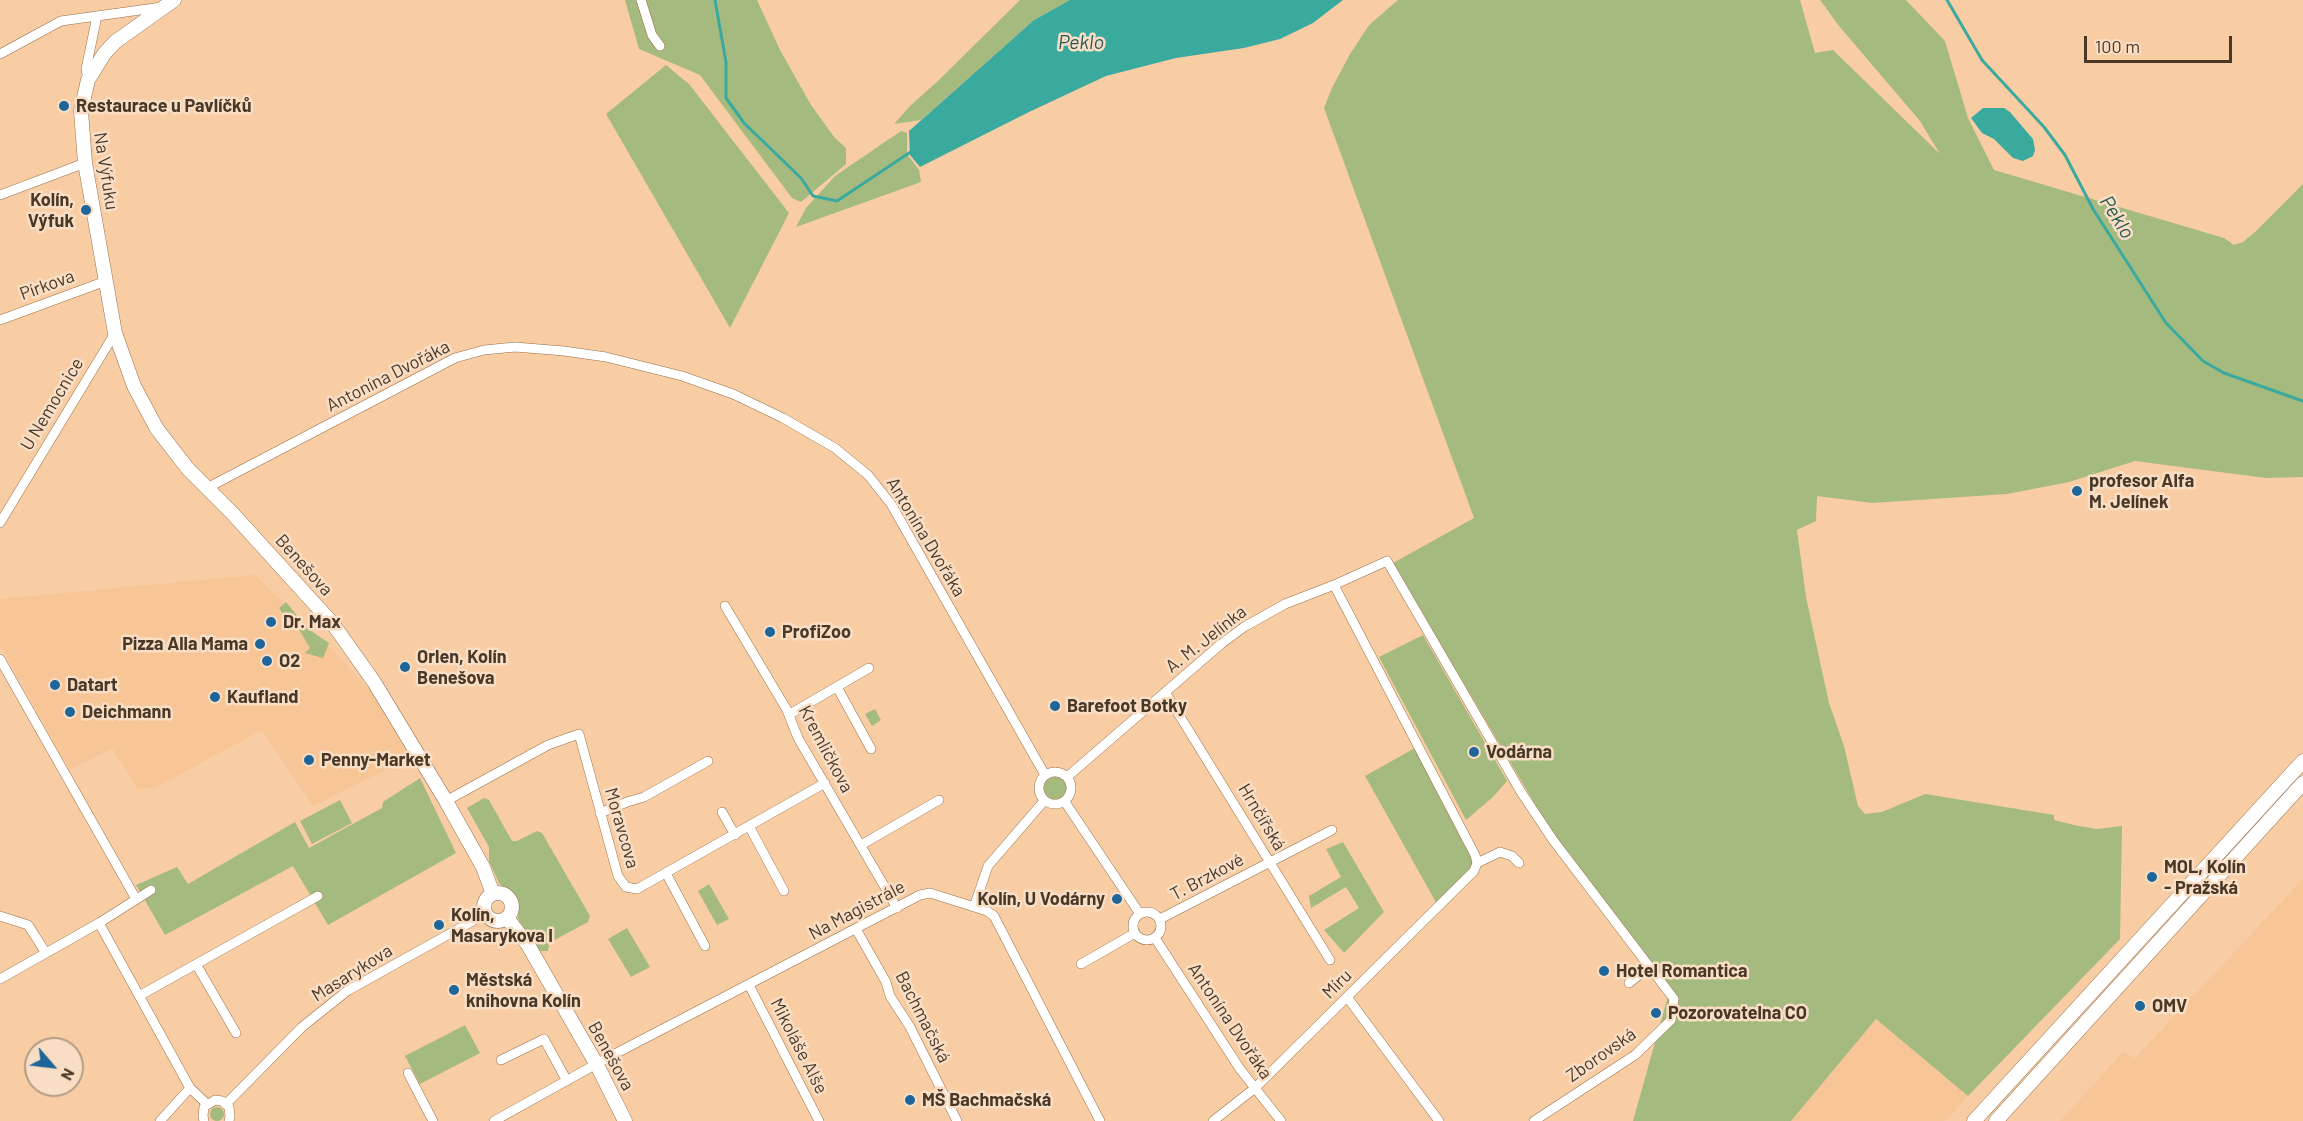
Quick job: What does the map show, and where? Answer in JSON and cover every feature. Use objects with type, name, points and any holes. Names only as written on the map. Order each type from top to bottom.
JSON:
[{"type":"street","points":[[641,0],[652,35],[660,46]]},
{"type":"street","points":[[0,54],[62,21],[168,4]]},
{"type":"street","points":[[88,80],[104,54],[115,42],[168,4]]},
{"type":"street","name":"Na Výfuku","points":[[97,16],[86,69],[88,80],[81,111],[85,163],[115,333]]},
{"type":"street","points":[[0,195],[85,163]]},
{"type":"street","name":"Pírkova","points":[[0,320],[106,281]]},
{"type":"street","name":"Benešova","points":[[115,333],[134,386],[157,429],[188,469],[233,513],[333,624],[374,682],[446,801],[486,873],[493,894],[501,893],[510,900],[511,911],[507,918],[524,939],[597,1065],[625,1121]]},
{"type":"street","name":"U Nemocnice","points":[[0,523],[115,333]]},
{"type":"street","name":"Antonína Dvořáka","points":[[207,488],[455,358],[484,350],[515,348],[564,351],[606,357],[682,376],[733,394],[798,426],[835,448],[862,469],[882,492],[1045,775]]},
{"type":"street","name":"A. M. Jelínka","points":[[1067,777],[1221,644],[1244,627],[1285,604],[1387,561]]},
{"type":"street","name":"Zborovská","points":[[1387,561],[1521,792],[1553,840],[1674,999],[1671,1020],[1635,1055],[1534,1121]]},
{"type":"street","points":[[1334,585],[1475,855],[1477,863],[1500,852],[1512,856],[1519,863]]},
{"type":"street","name":"Kremličkova","points":[[725,606],[789,714],[798,738],[897,908]]},
{"type":"street","points":[[0,659],[136,899]]},
{"type":"street","points":[[789,714],[869,668]]},
{"type":"street","points":[[837,687],[871,749]]},
{"type":"street","name":"Hrnčířská","points":[[1166,692],[1330,960]]},
{"type":"street","name":"Moravcova","points":[[446,801],[548,745],[579,734],[621,883],[637,890],[825,783]]},
{"type":"street","points":[[600,813],[644,797],[708,761]]},
{"type":"street","points":[[1974,1121],[2303,761]]},
{"type":"street","points":[[1056,772],[1067,777],[1071,789],[1065,801],[1054,805],[1044,801],[1038,788],[1045,775],[1056,772]]},
{"type":"street","points":[[1996,1121],[2303,783]]},
{"type":"street","points":[[861,845],[939,800]]},
{"type":"street","points":[[974,907],[988,866],[1044,801]]},
{"type":"street","points":[[1065,801],[1140,914]]},
{"type":"street","points":[[722,812],[735,835]]},
{"type":"street","points":[[749,826],[784,891]]},
{"type":"street","name":"T. Brzkové","points":[[1160,919],[1332,830]]},
{"type":"street","name":"Míru","points":[[1213,1121],[1255,1088],[1474,872],[1477,863]]},
{"type":"street","points":[[666,873],[705,946]]},
{"type":"street","points":[[0,979],[99,923],[151,890]]},
{"type":"street","name":"Na Magistrále","points":[[494,1121],[920,895],[930,893],[987,911],[994,916],[1100,1121]]},
{"type":"street","points":[[493,894],[484,902],[485,914],[495,921],[507,918]]},
{"type":"street","points":[[139,996],[318,896]]},
{"type":"street","points":[[1151,912],[1160,919],[1162,928],[1155,938],[1144,940],[1135,933],[1133,925],[1140,914],[1151,912]]},
{"type":"street","name":"Masarykova","points":[[226,1104],[302,1027],[347,991],[485,914]]},
{"type":"street","points":[[0,916],[28,925],[46,953]]},
{"type":"street","points":[[99,923],[190,1088],[207,1104]]},
{"type":"street","name":"Bachmačská","points":[[856,929],[886,982],[890,996],[910,1027],[957,1121]]},
{"type":"street","points":[[1081,964],[1135,933]]},
{"type":"street","name":"Antonína Dvořáka","points":[[1155,938],[1240,1069],[1281,1121]]},
{"type":"street","points":[[196,964],[236,1033]]},
{"type":"street","points":[[1629,983],[1649,967]]},
{"type":"street","name":"Mikoláše Alše","points":[[749,985],[819,1121]]},
{"type":"street","points":[[1347,997],[1439,1121]]},
{"type":"street","points":[[501,1060],[544,1039],[567,1081]]},
{"type":"street","points":[[408,1073],[433,1121]]},
{"type":"street","points":[[160,1121],[190,1088]]},
{"type":"street","points":[[204,1121],[203,1112],[207,1104],[219,1100],[226,1104],[230,1111],[229,1121]]},
{"type":"shaded area","points":[[255,575],[327,644],[371,692],[410,758],[313,806],[262,730],[155,788],[138,789],[112,748],[70,770],[0,645],[0,599]]},
{"type":"shaded area","points":[[2303,879],[2303,1121],[2060,1121],[2123,1052],[2135,1058]]},
{"type":"shaded area","points":[[1876,1019],[1968,1096],[1945,1121],[1791,1121]]},
{"type":"green space","points":[[625,0],[757,0],[780,50],[811,105],[835,138],[846,148],[846,164],[801,202],[792,198],[700,75],[639,49]]},
{"type":"green space","points":[[1020,0],[1070,0],[1034,20],[921,120],[894,124],[911,105]]},
{"type":"green space","points":[[1398,0],[1800,0],[1815,53],[1833,50],[1940,154],[1920,121],[1839,26],[1820,0],[1906,0],[1945,41],[1968,118],[1994,170],[2224,238],[2234,245],[2243,242],[2255,232],[2303,184],[2303,477],[2266,478],[2135,461],[2069,482],[2007,494],[1872,503],[1817,496],[1816,521],[1797,530],[1806,597],[1829,703],[1844,746],[1858,806],[1865,814],[1882,812],[1925,794],[2054,815],[2054,820],[2096,829],[2122,826],[2120,939],[1968,1096],[1876,1019],[1791,1121],[1633,1121],[1670,989],[1555,838],[1393,563],[1474,518],[1324,108],[1350,54],[1369,25]]},
{"type":"green space","points":[[666,65],[689,84],[789,213],[730,328],[606,114]]},
{"type":"green space","points":[[901,131],[907,133],[907,154],[919,170],[921,182],[796,227],[806,208],[835,176]]},
{"type":"green space","points":[[286,602],[308,629],[329,643],[323,658],[305,653],[310,648],[291,616],[283,614],[279,608]]},
{"type":"green space","points":[[1423,635],[1507,781],[1493,797],[1466,820],[1379,657]]},
{"type":"green space","points":[[875,709],[881,720],[872,726],[865,714]]},
{"type":"green space","points":[[1415,748],[1474,862],[1470,870],[1437,904],[1365,776]]},
{"type":"green space","points":[[1055,777],[1063,780],[1066,788],[1063,796],[1055,799],[1047,796],[1044,788],[1047,780]]},
{"type":"green space","points":[[420,778],[456,853],[328,925],[293,866],[165,935],[136,885],[177,867],[188,884],[295,822],[309,848],[382,808],[383,802]]},
{"type":"green space","points":[[484,798],[489,800],[512,841],[517,841],[537,831],[542,833],[590,916],[588,922],[549,943],[548,951],[539,951],[518,919],[515,899],[499,883],[489,861],[489,847],[467,808]]},
{"type":"green space","points":[[340,800],[352,823],[312,844],[300,821]]},
{"type":"green space","points":[[1343,842],[1384,912],[1344,953],[1324,930],[1359,908],[1346,887],[1311,908],[1309,896],[1341,877],[1326,849]]},
{"type":"green space","points":[[709,884],[729,919],[717,925],[698,891]]},
{"type":"green space","points":[[627,928],[650,967],[631,977],[608,939]]},
{"type":"green space","points":[[465,1025],[480,1053],[420,1084],[405,1056]]},
{"type":"green space","points":[[217,1107],[222,1109],[224,1114],[222,1119],[217,1121],[212,1119],[210,1114],[212,1109]]},
{"type":"water","name":"Peklo","points":[[1070,0],[1343,0],[1313,23],[1280,39],[1244,48],[1176,58],[1106,76],[920,167],[910,155],[909,131],[1034,20]]},
{"type":"water","points":[[1983,108],[2004,108],[2010,112],[2033,139],[2035,150],[2033,156],[2023,161],[2013,158],[1994,139],[1982,133],[1971,118]]},
{"type":"waterway","name":"Peklo","points":[[715,0],[726,62],[726,98],[744,123],[801,178],[813,196],[837,201],[912,151]]},
{"type":"waterway","name":"Peklo","points":[[1947,0],[1982,60],[2044,127],[2065,155],[2093,209],[2166,323],[2203,361],[2224,373],[2303,401]]},
{"type":"place","name":"Restaurace u Pavlíčků","points":[[64,106]]},
{"type":"place","name":"Kolín, Výfuk","points":[[86,210]]},
{"type":"place","name":"profesor Alfa M. Jelínek","points":[[2077,491]]},
{"type":"place","name":"Dr. Max","points":[[271,622]]},
{"type":"place","name":"ProfiZoo","points":[[770,632]]},
{"type":"place","name":"Pizza Alla Mama","points":[[260,644]]},
{"type":"place","name":"O2","points":[[267,661]]},
{"type":"place","name":"Orlen, Kolín Benešova","points":[[405,667]]},
{"type":"place","name":"Datart","points":[[55,685]]},
{"type":"place","name":"Kaufland","points":[[215,697]]},
{"type":"place","name":"Barefoot Botky","points":[[1055,706]]},
{"type":"place","name":"Deichmann","points":[[70,712]]},
{"type":"place","name":"Vodárna","points":[[1474,752]]},
{"type":"place","name":"Penny-Market","points":[[309,760]]},
{"type":"place","name":"MOL, Kolín - Pražská","points":[[2152,877]]},
{"type":"place","name":"Kolín, U Vodárny","points":[[1117,899]]},
{"type":"place","name":"Kolín, Masarykova I","points":[[439,925]]},
{"type":"place","name":"Hotel Romantica","points":[[1604,971]]},
{"type":"place","name":"Městská knihovna Kolín","points":[[454,990]]},
{"type":"place","name":"OMV","points":[[2140,1006]]},
{"type":"place","name":"Pozorovatelna CO","points":[[1656,1013]]},
{"type":"place","name":"MŠ Bachmačská","points":[[910,1100]]}]
